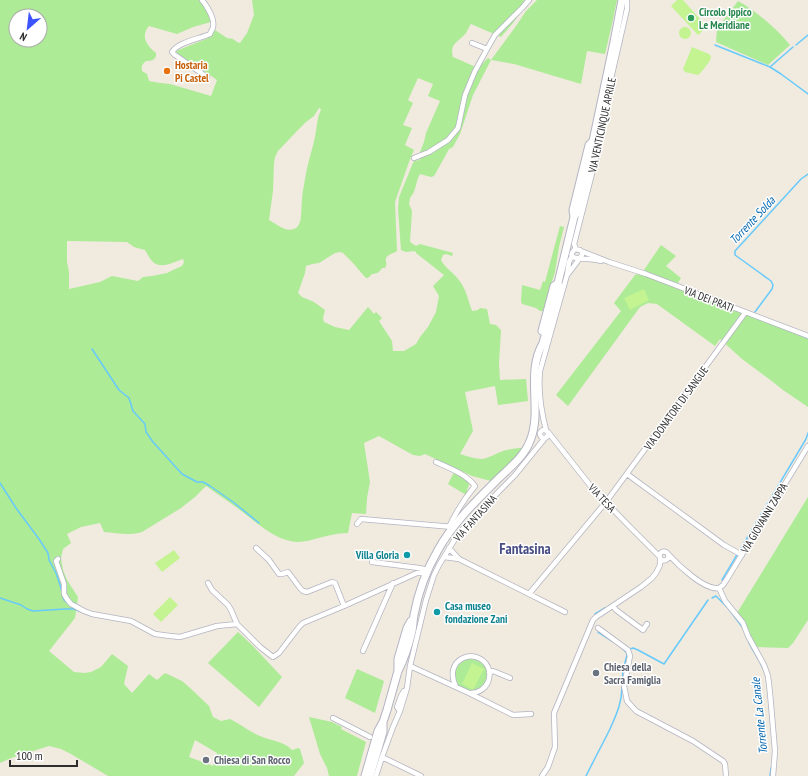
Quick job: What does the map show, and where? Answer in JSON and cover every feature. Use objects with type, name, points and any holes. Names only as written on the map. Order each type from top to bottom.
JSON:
[{"type":"street","points":[[202,0],[208,8],[212,20],[213,26],[210,34],[178,46],[172,50],[172,52],[207,77]]},
{"type":"street","points":[[414,158],[429,152],[448,140],[458,128],[465,96],[475,71],[487,49],[495,35],[529,0]]},
{"type":"street","name":"VIA VENTICINQUE APRILE","points":[[546,435],[542,416],[539,384],[540,371],[567,275],[570,255],[567,246],[574,217],[578,211],[594,146],[593,141],[622,0]]},
{"type":"street","name":"VIA VENTICINQUE APRILE","points":[[577,250],[574,244],[595,162],[606,101],[627,9],[627,0]]},
{"type":"street","points":[[472,43],[487,49]]},
{"type":"street","name":"VIA DEI PRATI","points":[[567,246],[646,274],[808,336]]},
{"type":"street","points":[[570,255],[572,252],[577,250],[582,255],[579,259]]},
{"type":"street","name":"VIA VENTICINQUE APRILE","points":[[451,527],[517,460],[530,442],[535,423],[534,376],[536,364],[559,287],[558,282],[570,255]]},
{"type":"street","name":"VIA DEI PRATI","points":[[570,255],[576,259],[609,262]]},
{"type":"street","name":"VIA VENTICINQUE APRILE","points":[[567,275],[578,263],[579,259]]},
{"type":"street","name":"VIA DONATORI DI SANGUE","points":[[528,594],[606,502],[745,313]]},
{"type":"street","name":"VIA VENTICINQUE APRILE","points":[[540,433],[542,416]]},
{"type":"street","points":[[542,430],[546,435],[542,438],[540,433],[542,430]]},
{"type":"street","name":"VIA FANTASINA","points":[[536,450],[540,433]]},
{"type":"street","name":"VIA FANTASINA","points":[[376,776],[407,688],[410,666],[426,600],[434,575],[449,548],[466,525],[515,475],[536,450],[546,435]]},
{"type":"street","name":"VIA TESA","points":[[546,435],[557,444],[593,489],[634,532],[652,548],[663,557],[674,560],[700,582],[713,588],[719,588]]},
{"type":"street","name":"VIA GIOVANNI ZAPPA","points":[[719,588],[723,585],[808,446]]},
{"type":"street","points":[[436,462],[466,477],[476,486],[465,498],[451,527]]},
{"type":"street","points":[[627,474],[724,545],[741,555]]},
{"type":"street","name":"VIA FANTASINA","points":[[357,524],[361,519],[451,527],[427,572],[414,615],[398,659],[398,671],[390,701],[383,722],[378,731],[365,776]]},
{"type":"street","points":[[256,548],[269,560],[280,574],[288,572],[303,591],[306,592],[332,582],[335,583],[344,606]]},
{"type":"street","points":[[449,548],[459,559]]},
{"type":"street","points":[[444,557],[459,559],[565,612]]},
{"type":"street","points":[[542,776],[548,767],[555,747],[554,713],[556,706],[593,620],[642,587],[652,578],[656,573],[663,557]]},
{"type":"street","points":[[57,560],[64,584],[64,594],[67,599],[71,604],[92,614],[131,621],[155,634],[180,637],[217,626],[237,624]]},
{"type":"street","points":[[372,562],[419,568],[427,572]]},
{"type":"street","points":[[208,583],[212,590],[228,605],[237,624],[273,657],[279,653],[299,626],[303,623],[417,573],[427,572]]},
{"type":"street","points":[[363,651],[393,583]]},
{"type":"street","points":[[719,588],[724,600],[743,623],[768,676],[775,751],[773,776]]},
{"type":"street","points":[[613,606],[616,610],[643,630],[647,624]]},
{"type":"street","points":[[598,628],[628,650],[630,656],[624,686],[627,701],[636,711],[692,741],[723,761],[725,764],[726,776]]},
{"type":"street","points":[[457,687],[453,681],[452,674],[454,668],[463,658],[470,656],[476,657],[487,665],[490,672],[489,679],[487,685],[482,690],[476,693],[469,693]]},
{"type":"street","points":[[410,666],[457,687],[513,715],[531,714]]},
{"type":"street","points":[[490,672],[493,671],[510,678]]},
{"type":"street","name":"VIA FANTASINA","points":[[399,700],[407,688]]},
{"type":"street","points":[[390,701],[399,700],[397,707],[400,711]]},
{"type":"street","points":[[387,710],[400,711]]},
{"type":"street","points":[[333,718],[370,737]]},
{"type":"street","name":"VIA FANTASINA","points":[[370,776],[383,732],[383,722]]},
{"type":"street","points":[[382,757],[421,776]]},
{"type":"green space","points":[[0,0],[199,0],[205,7],[211,22],[193,27],[177,34],[149,26],[146,30],[145,37],[147,44],[156,53],[156,57],[153,60],[145,62],[142,66],[142,71],[147,74],[149,81],[170,84],[211,96],[217,80],[176,51],[211,37],[215,30],[227,38],[233,39],[240,43],[247,33],[254,15],[252,0],[523,0],[527,3],[501,37],[471,24],[466,33],[455,43],[452,49],[453,57],[478,68],[488,58],[491,60],[473,95],[460,134],[453,147],[449,149],[434,176],[431,177],[420,174],[409,204],[412,211],[410,242],[416,246],[420,244],[453,253],[452,256],[446,254],[443,255],[441,260],[463,286],[472,311],[480,308],[487,309],[490,324],[496,325],[501,330],[499,363],[500,380],[526,379],[528,401],[498,405],[495,386],[465,392],[473,431],[460,454],[482,459],[506,450],[523,448],[519,454],[495,479],[491,481],[472,476],[425,454],[420,456],[413,455],[379,436],[364,443],[370,482],[366,514],[352,513],[348,533],[335,534],[304,541],[289,541],[272,534],[206,486],[181,508],[142,532],[128,534],[104,532],[100,523],[81,527],[67,534],[71,543],[63,549],[61,558],[63,570],[67,580],[78,597],[75,618],[49,651],[74,672],[84,673],[91,672],[101,667],[112,654],[128,666],[124,684],[132,693],[149,674],[157,680],[165,673],[182,681],[189,687],[209,706],[213,717],[221,721],[230,719],[264,738],[281,743],[292,750],[298,748],[300,749],[304,763],[294,776],[108,776],[71,754],[61,749],[49,746],[0,763]],"holes":[[[418,78],[433,84],[428,96],[440,101],[426,133],[420,152],[421,157],[419,160],[414,161],[399,197],[398,209],[401,250],[406,252],[416,252],[444,275],[433,286],[439,296],[436,312],[428,327],[416,344],[404,351],[393,351],[392,341],[379,321],[382,318],[376,312],[374,314],[368,307],[349,330],[335,327],[324,322],[323,318],[325,310],[314,302],[302,297],[298,293],[306,266],[319,263],[335,253],[343,253],[364,276],[368,278],[382,268],[385,268],[387,257],[397,251],[395,202],[414,150],[405,145],[412,128],[403,125],[413,103],[408,100]],[[319,108],[321,110],[302,195],[300,222],[295,229],[290,230],[269,220],[273,191],[275,157],[278,151],[306,122],[314,116]],[[67,241],[127,242],[134,247],[145,250],[155,264],[163,265],[183,259],[184,262],[182,266],[167,273],[143,277],[138,281],[112,276],[100,282],[69,289],[69,272],[67,262]],[[195,740],[217,753],[213,766],[189,757]]]},
{"type":"green space","points":[[537,0],[617,0],[605,54],[587,51],[581,84],[514,64],[491,60],[526,11]]},
{"type":"green space","name":"Circolo Ippico Le Meridiane","points":[[677,0],[683,0],[707,27],[698,35],[671,6]]},
{"type":"green space","points":[[738,1],[766,21],[790,45],[768,65],[716,42],[717,29]]},
{"type":"green space","name":"Circolo Ippico Le Meridiane","points":[[685,27],[689,29],[691,33],[689,37],[685,39],[681,37],[679,33],[681,29]]},
{"type":"green space","name":"Circolo Ippico Le Meridiane","points":[[692,47],[709,54],[711,57],[708,64],[698,75],[685,72],[683,69]]},
{"type":"green space","points":[[560,226],[564,227],[555,272],[543,311],[540,311],[536,308],[522,304],[522,285],[540,290],[543,281],[545,282]]},
{"type":"green space","points":[[661,245],[676,256],[666,266],[681,278],[676,286],[808,337],[808,407],[742,359],[720,339],[715,346],[657,304],[648,303],[640,307],[568,406],[556,395],[621,311],[614,303],[635,275],[642,273]]},
{"type":"green space","points":[[644,289],[649,300],[630,310],[624,298]]},
{"type":"green space","points":[[454,472],[469,482],[468,493],[466,495],[448,484]]},
{"type":"green space","points":[[808,497],[808,620],[788,648],[756,647],[746,625],[737,613]]},
{"type":"green space","points":[[174,550],[180,558],[162,572],[155,563]]},
{"type":"green space","points":[[170,597],[178,605],[161,622],[153,614]]},
{"type":"green space","points":[[238,632],[282,677],[259,707],[208,663]]},
{"type":"green space","points":[[474,659],[480,661],[485,666],[487,675],[485,684],[480,689],[468,691],[462,689],[457,684],[455,672],[457,666],[462,661]]},
{"type":"green space","points":[[472,663],[484,669],[473,690],[462,684]]},
{"type":"green space","points":[[357,669],[384,681],[375,713],[345,698]]},
{"type":"green space","points":[[309,717],[332,722],[342,727],[341,729],[366,742],[357,776],[329,776],[320,754]]},
{"type":"waterway","name":"Torrente Solda","points":[[796,45],[808,35]]},
{"type":"waterway","points":[[715,45],[770,67]]},
{"type":"waterway","name":"Torrente Solda","points":[[793,47],[770,67],[808,94]]},
{"type":"waterway","name":"Torrente Solda","points":[[755,312],[772,289],[773,285],[771,281],[735,255],[735,251],[801,179],[808,174]]},
{"type":"waterway","points":[[92,349],[119,390],[129,398],[133,411],[145,424],[146,432],[153,442],[182,474],[197,482],[203,482],[210,486],[259,523]]},
{"type":"waterway","name":"Torrente La Canale","points":[[722,580],[806,439],[808,433]]},
{"type":"waterway","points":[[0,483],[48,553],[49,560],[56,573],[64,600],[74,609]]},
{"type":"waterway","name":"Torrente La Canale","points":[[712,598],[716,596],[728,608],[743,628]]},
{"type":"waterway","points":[[0,598],[33,611],[74,609],[92,616]]},
{"type":"waterway","points":[[630,649],[633,648],[638,650],[664,664],[708,600]]},
{"type":"waterway","name":"Torrente Solda","points":[[609,606],[614,603]]},
{"type":"waterway","name":"Torrente Solda","points":[[595,614],[605,608]]},
{"type":"waterway","name":"Torrente Solda","points":[[598,632],[612,641]]},
{"type":"waterway","name":"Torrente La Canale","points":[[749,643],[758,659]]},
{"type":"waterway","name":"Torrente Solda","points":[[622,685],[623,670],[627,655],[623,649]]},
{"type":"waterway","name":"Torrente La Canale","points":[[760,662],[765,673]]},
{"type":"waterway","name":"Torrente Solda","points":[[586,776],[610,729],[620,704],[622,687]]},
{"type":"waterway","name":"Torrente La Canale","points":[[770,776],[771,768]]},
{"type":"place","name":"Circolo Ippico Le Meridiane","points":[[691,18]]},
{"type":"place","name":"Hostaria Pi Castel","points":[[167,71]]},
{"type":"place","name":"Villa Gloria","points":[[407,555]]},
{"type":"place","name":"Casa museo fondazione Zani","points":[[437,612]]},
{"type":"place","name":"Chiesa della Sacra Famiglia","points":[[596,673]]},
{"type":"place","name":"Chiesa di San Rocco","points":[[206,760]]},
{"type":"district","name":"Fantasina","points":[[525,548]]}]
